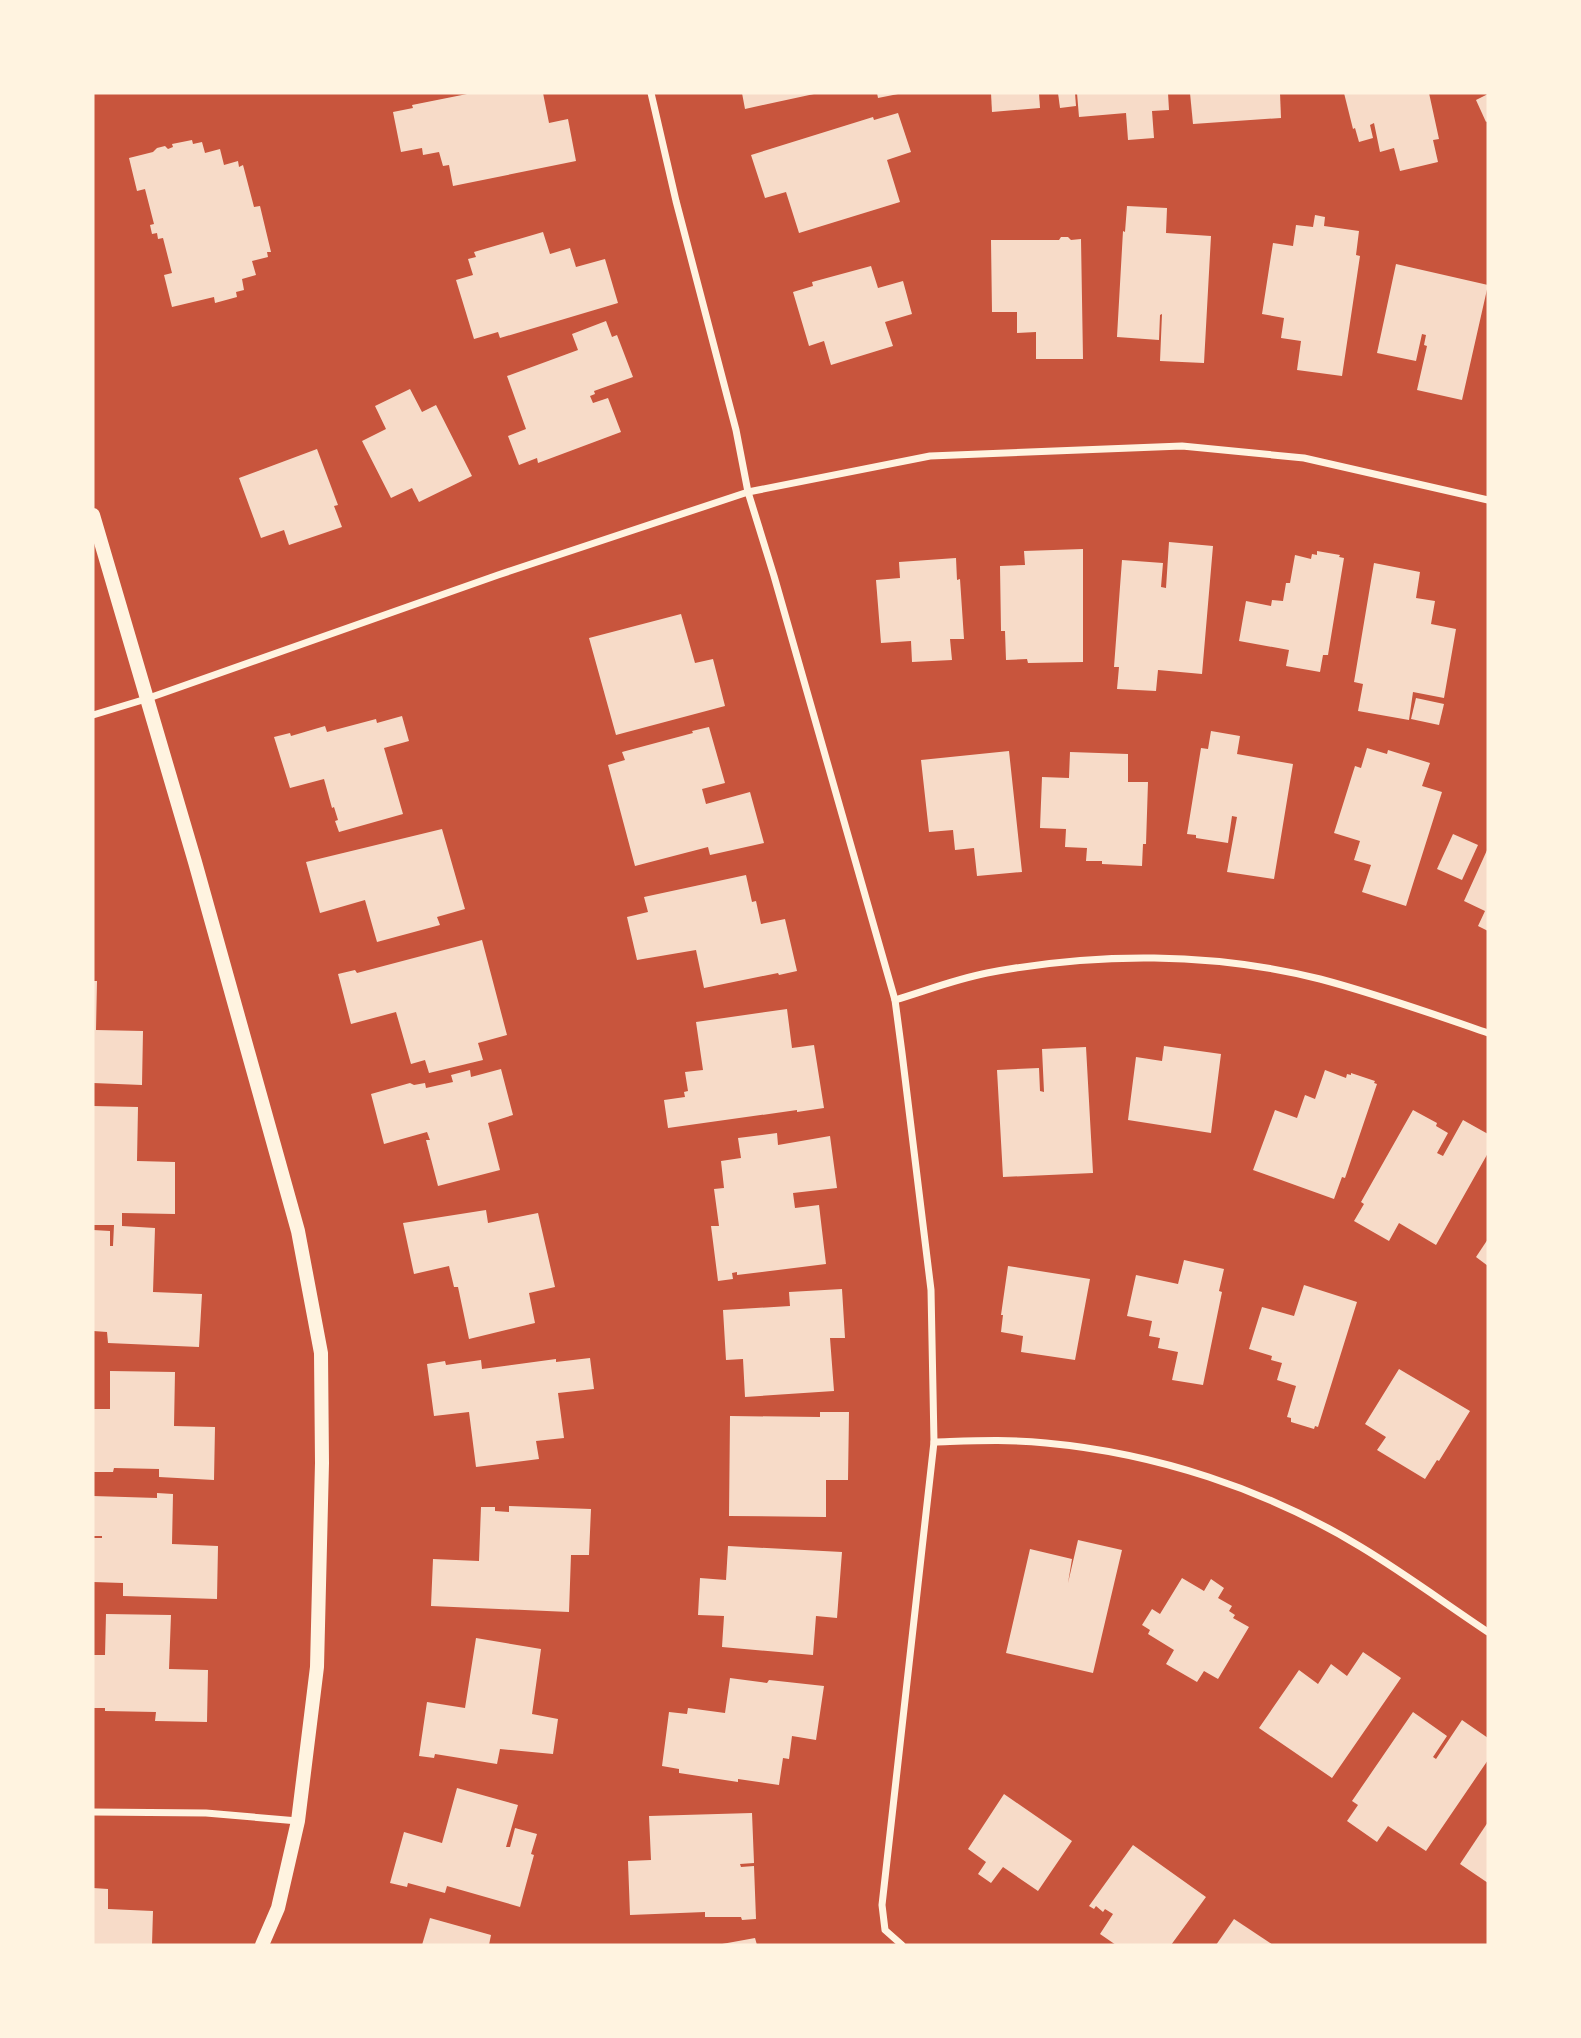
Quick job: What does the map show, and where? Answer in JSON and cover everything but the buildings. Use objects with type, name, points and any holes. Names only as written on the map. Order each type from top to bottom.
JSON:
[{"type":"main road","points":[[93,515],[195,862],[298,1231],[321,1353],[317,1667],[298,1821],[278,1908],[261,1945]]},
{"type":"street","points":[[652,93],[676,201],[736,430],[748,492],[895,1000],[931,1290],[934,1442],[882,1905],[885,1930],[902,1945]]},
{"type":"street","points":[[93,715],[146,699],[485,579],[748,492],[930,456],[1182,446],[1304,458],[1488,500]]},
{"type":"street","points":[[895,1000],[984,974],[1043,963],[1102,958],[1161,958],[1221,962],[1319,979],[1376,995],[1488,1033]]},
{"type":"street","points":[[934,1442],[1003,1441],[1086,1448],[1154,1461],[1217,1479],[1278,1504],[1359,1546],[1488,1632]]},
{"type":"street","points":[[93,1812],[206,1813],[298,1821]]}]
